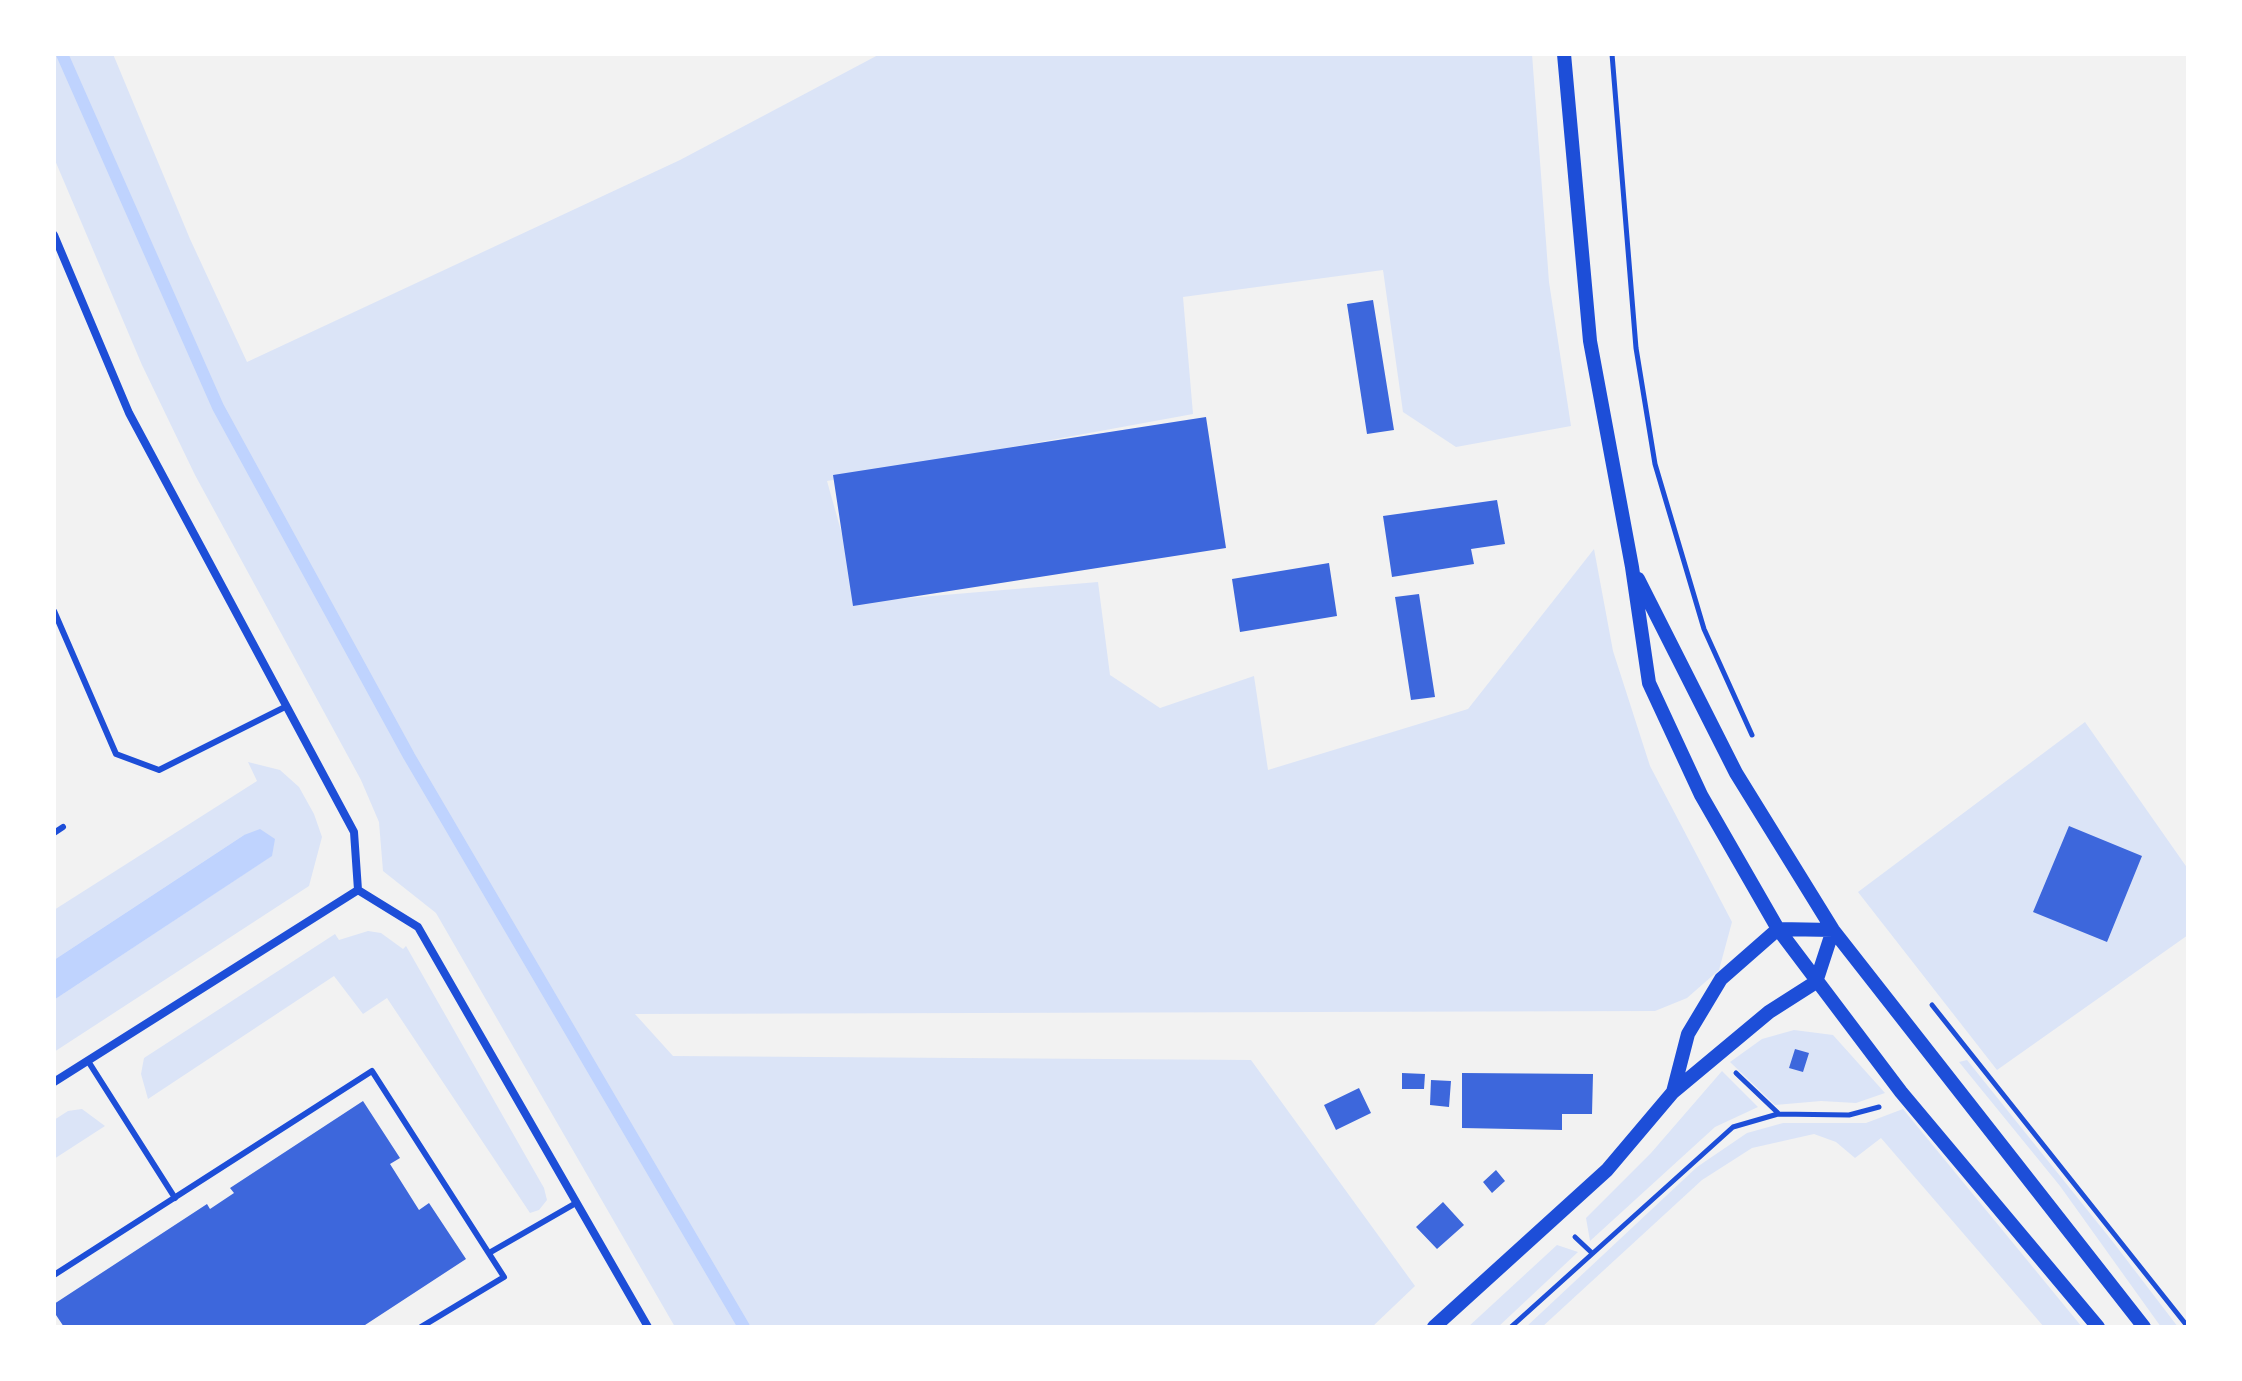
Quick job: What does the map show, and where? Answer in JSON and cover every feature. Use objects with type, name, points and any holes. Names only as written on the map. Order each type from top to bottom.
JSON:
[{"type":"street","points":[[1564,54],[1590,341],[1632,567],[1649,683],[1701,795],[1778,929],[1901,1092],[2098,1327]]},
{"type":"street","points":[[54,235],[129,413],[354,832],[358,890]]},
{"type":"street","points":[[1632,567],[1736,773],[1833,930],[2144,1327]]},
{"type":"street","points":[[54,1082],[358,890]]},
{"type":"street","points":[[358,890],[418,927],[648,1327]]},
{"type":"street","points":[[1673,1092],[1688,1034],[1721,979],[1778,929],[1833,930]]},
{"type":"street","points":[[1434,1327],[1607,1170],[1673,1092],[1769,1012],[1816,982],[1833,930]]},
{"type":"lane","points":[[54,611],[116,754],[159,770],[287,705]]},
{"type":"lane","points":[[54,833],[63,827]]},
{"type":"lane","points":[[88,1061],[175,1198]]},
{"type":"lane","points":[[54,1275],[372,1071],[504,1277],[421,1327]]},
{"type":"lane","points":[[489,1253],[576,1203]]},
{"type":"path","points":[[1612,54],[1636,348],[1655,464],[1704,629],[1754,739]]},
{"type":"path","points":[[1926,998],[2188,1327]]},
{"type":"path","points":[[1938,1064],[1964,1045]]},
{"type":"path","points":[[1718,1057],[1778,1114]]},
{"type":"path","points":[[1511,1327],[1733,1127],[1778,1114],[1849,1115],[1882,1106],[1901,1092]]},
{"type":"shaded area","points":[[54,54],[113,54],[190,239],[247,362],[680,160],[880,54],[1532,54],[1549,282],[1571,426],[1456,447],[1403,412],[1383,270],[1183,297],[1193,414],[827,481],[861,602],[1098,582],[1110,675],[1160,708],[1254,676],[1268,770],[1468,709],[1594,549],[1613,651],[1650,766],[1732,922],[1719,970],[1687,998],[1655,1011],[635,1014],[673,1056],[1251,1060],[1415,1286],[1372,1327],[675,1327],[436,913],[383,871],[379,822],[361,780],[195,475],[142,365],[54,158]]},
{"type":"shaded area","points":[[2085,722],[2188,869],[2188,935],[1997,1070],[1858,892]]},
{"type":"shaded area","points":[[248,762],[280,770],[299,787],[314,814],[322,837],[309,886],[54,1052],[54,1000],[271,856],[244,835],[54,960],[54,910],[257,781]]},
{"type":"shaded area","points":[[368,931],[381,933],[403,949],[406,946],[544,1188],[547,1200],[539,1210],[530,1213],[387,998],[363,1014],[334,976],[148,1099],[141,1074],[144,1058],[335,934],[339,940]]},
{"type":"shaded area","points":[[1794,1030],[1833,1035],[1885,1093],[1856,1103],[1821,1101],[1775,1105],[1730,1062],[1762,1039]]},
{"type":"shaded area","points":[[1967,1060],[2178,1327],[2161,1327],[2060,1186],[1959,1062]]},
{"type":"shaded area","points":[[1722,1071],[1758,1107],[1715,1127],[1590,1241],[1586,1218],[1651,1153]]},
{"type":"shaded area","points":[[82,1109],[105,1126],[54,1159],[54,1120],[68,1111]]},
{"type":"shaded area","points":[[1903,1109],[2082,1327],[2044,1327],[1881,1138],[1855,1158],[1836,1142],[1814,1134],[1752,1148],[1702,1180],[1542,1327],[1526,1327],[1697,1167],[1747,1133],[1783,1123],[1866,1123]]},
{"type":"shaded area","points":[[1557,1245],[1578,1252],[1498,1327],[1468,1327]]},
{"type":"water","points":[[260,829],[275,839],[272,856],[54,1000],[54,960],[244,835]]},
{"type":"building","points":[[1373,300],[1394,430],[1367,434],[1347,304]]},
{"type":"building","points":[[1206,417],[1226,548],[853,606],[833,475]]},
{"type":"building","points":[[1497,500],[1505,544],[1471,549],[1474,564],[1392,577],[1383,516]]},
{"type":"building","points":[[1329,563],[1337,616],[1240,632],[1232,579]]},
{"type":"building","points":[[1419,594],[1435,697],[1411,700],[1395,597]]},
{"type":"building","points":[[2069,826],[2142,856],[2107,942],[2033,912]]},
{"type":"building","points":[[1795,1049],[1809,1053],[1803,1072],[1789,1068]]},
{"type":"building","points":[[1402,1073],[1425,1074],[1424,1089],[1402,1089]]},
{"type":"building","points":[[1462,1073],[1593,1074],[1592,1114],[1562,1114],[1562,1130],[1462,1128]]},
{"type":"building","points":[[1431,1080],[1451,1081],[1449,1107],[1430,1105]]},
{"type":"building","points":[[1359,1088],[1371,1113],[1336,1130],[1324,1105]]},
{"type":"building","points":[[363,1101],[400,1158],[390,1164],[419,1210],[429,1203],[466,1259],[362,1327],[64,1327],[54,1312],[54,1304],[207,1204],[210,1209],[234,1193],[230,1188]]},
{"type":"building","points":[[1496,1170],[1505,1181],[1492,1193],[1483,1182]]},
{"type":"building","points":[[1443,1202],[1464,1225],[1437,1249],[1416,1227]]},
{"type":"waterway","points":[[62,54],[218,407],[409,756],[744,1327]]}]
